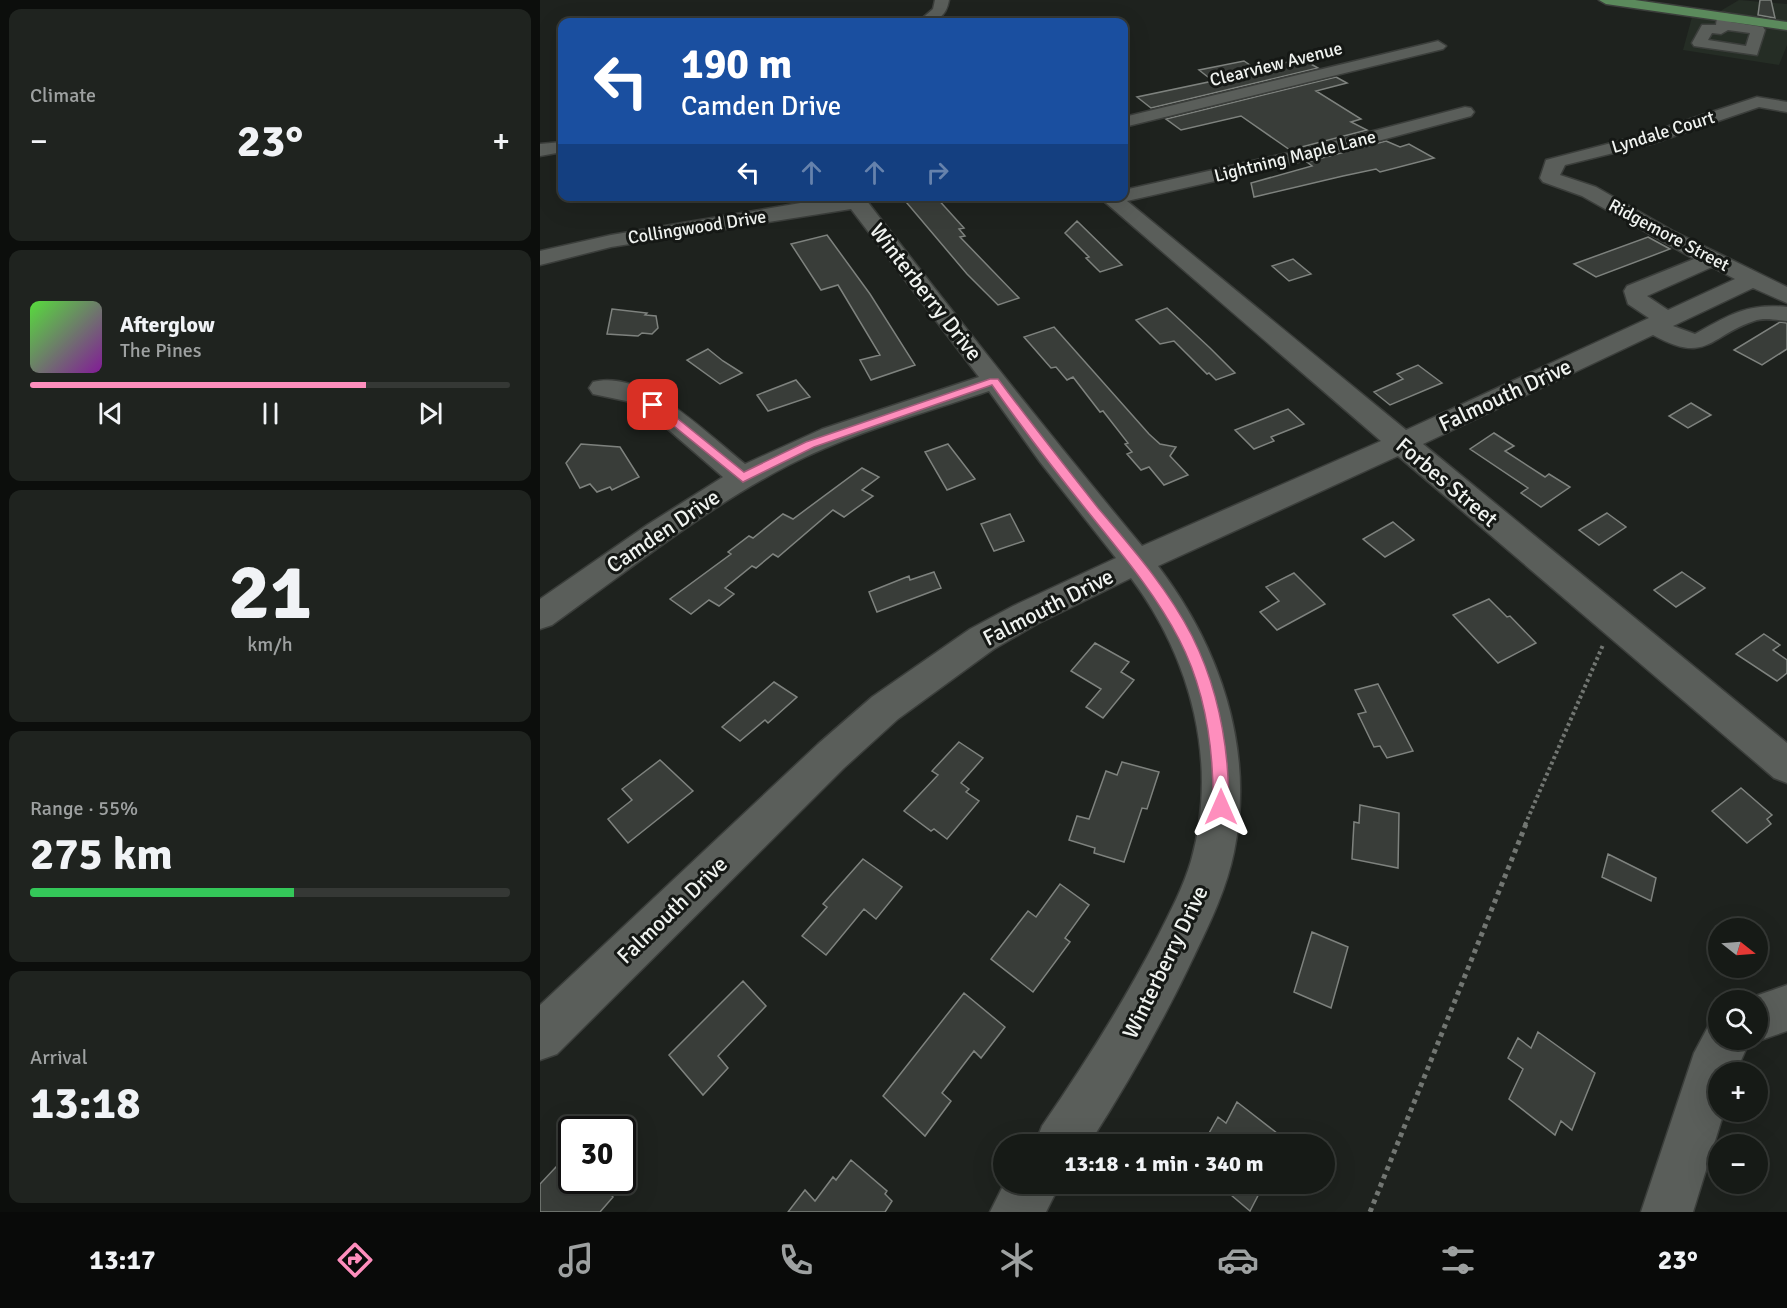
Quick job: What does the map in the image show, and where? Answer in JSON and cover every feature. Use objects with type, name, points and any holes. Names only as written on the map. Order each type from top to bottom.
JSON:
[{"type":"main road","points":[[1606,0],[1723,21],[1787,26]]},
{"type":"street","points":[[930,18],[940,11],[942,0]]},
{"type":"street","name":"Clearview Avenue","points":[[1128,121],[1438,46]]},
{"type":"street","name":"Lyndale Court","points":[[1550,178],[1553,164],[1558,160],[1648,139],[1757,102],[1768,102],[1787,107]]},
{"type":"street","name":"Lightning Maple Lane","points":[[1128,194],[1300,156],[1465,112]]},
{"type":"street","points":[[540,150],[558,148]]},
{"type":"street","name":"Ridgemore Street","points":[[1550,178],[1564,180],[1597,195],[1650,228],[1787,296]]},
{"type":"street","name":"Collingwood Drive","points":[[540,258],[611,241],[842,201]]},
{"type":"street","name":"Winterberry Drive","points":[[856,201],[1048,454],[1137,562],[1169,608],[1200,672],[1216,725],[1222,765],[1221,807],[1214,852],[1199,899],[1160,981],[1120,1051],[1066,1134]]},
{"type":"street","name":"Forbes Street","points":[[1121,201],[1400,444],[1787,766]]},
{"type":"street","points":[[1713,259],[1635,291],[1636,299],[1675,337],[1691,342],[1700,341],[1747,315],[1766,312],[1787,314]]},
{"type":"street","name":"Falmouth Drive","points":[[540,1037],[831,756],[885,708],[939,667],[990,634],[1137,562],[1400,444],[1752,279]]},
{"type":"street","name":"Camden Drive","points":[[540,616],[743,478],[810,445],[994,381]]},
{"type":"street","points":[[602,388],[639,395],[664,412],[743,478]]},
{"type":"street","points":[[1768,1015],[1787,1008]]},
{"type":"street","points":[[1667,1212],[1720,1050]]},
{"type":"street","points":[[1016,1212],[1028,1194]]},
{"type":"path","points":[[1370,1212],[1508,864],[1600,656],[1610,618]]},
{"type":"shaded area","points":[[1739,0],[1787,4],[1787,22],[1717,13]]},
{"type":"shaded area","points":[[1692,17],[1787,30],[1787,45],[1779,65],[1683,50]]},
{"type":"building","points":[[1760,0],[1771,0],[1775,18],[1758,15]]},
{"type":"building","points":[[1302,59],[1318,68],[1151,108],[1137,97],[1213,81],[1199,70],[1244,61],[1256,69]]},
{"type":"building","points":[[1336,77],[1347,83],[1316,91],[1361,119],[1351,122],[1367,130],[1290,150],[1241,116],[1181,130],[1166,119]]},
{"type":"building","points":[[1386,141],[1400,147],[1409,144],[1434,158],[1380,172],[1376,169],[1254,197],[1251,183],[1312,166],[1307,162]]},
{"type":"building","points":[[905,201],[940,201],[964,228],[959,229],[965,236],[960,237],[1019,298],[998,305],[967,274]]},
{"type":"building","points":[[1077,221],[1122,265],[1100,272],[1086,258],[1089,257],[1065,233]]},
{"type":"building","points":[[827,235],[870,294],[915,365],[871,380],[860,360],[880,355],[838,285],[821,290],[791,244]]},
{"type":"building","points":[[1648,237],[1670,249],[1596,277],[1574,264]]},
{"type":"building","points":[[1293,259],[1311,274],[1289,281],[1272,266]]},
{"type":"building","points":[[1167,308],[1235,373],[1216,380],[1174,341],[1160,344],[1136,320]]},
{"type":"building","points":[[612,309],[656,316],[658,328],[652,334],[642,333],[638,336],[607,334]]},
{"type":"building","points":[[1780,322],[1787,323],[1787,349],[1762,365],[1734,350]]},
{"type":"building","points":[[1054,327],[1149,434],[1160,444],[1176,447],[1170,456],[1188,475],[1164,485],[1149,467],[1141,470],[1127,454],[1132,452],[1125,444],[1128,443],[1103,411],[1100,412],[1073,377],[1067,380],[1056,367],[1051,368],[1024,337]]},
{"type":"building","points":[[708,349],[742,373],[720,384],[687,360]]},
{"type":"building","points":[[1418,365],[1442,383],[1390,405],[1374,392],[1403,379],[1397,374]]},
{"type":"building","points":[[796,380],[810,397],[768,411],[757,395]]},
{"type":"building","points":[[1691,403],[1711,415],[1688,428],[1669,416]]},
{"type":"building","points":[[1288,409],[1304,424],[1271,437],[1274,441],[1254,449],[1235,430]]},
{"type":"building","points":[[1494,433],[1514,446],[1505,451],[1545,477],[1549,474],[1570,487],[1541,507],[1521,493],[1528,488],[1470,449]]},
{"type":"building","points":[[581,444],[620,447],[639,477],[612,490],[610,487],[597,492],[590,484],[580,488],[566,463]]},
{"type":"building","points":[[948,444],[975,479],[947,490],[925,452]]},
{"type":"building","points":[[862,468],[879,477],[862,490],[873,496],[844,517],[833,510],[778,557],[773,554],[756,568],[752,566],[725,588],[734,594],[719,606],[709,600],[691,614],[670,599],[731,554],[728,552],[749,536],[753,538],[783,514],[793,519]]},
{"type":"building","points":[[1607,513],[1626,527],[1599,545],[1579,530]]},
{"type":"building","points":[[1010,514],[1024,541],[994,551],[981,524]]},
{"type":"building","points":[[1393,522],[1414,540],[1385,557],[1363,539]]},
{"type":"building","points":[[934,572],[941,588],[877,612],[869,592],[909,576],[910,580]]},
{"type":"building","points":[[1682,572],[1705,588],[1676,607],[1654,590]]},
{"type":"building","points":[[1294,573],[1325,604],[1277,630],[1260,612],[1279,601],[1266,587]]},
{"type":"building","points":[[1489,599],[1507,617],[1510,616],[1536,643],[1498,663],[1453,615]]},
{"type":"building","points":[[1764,634],[1780,645],[1773,650],[1787,660],[1787,673],[1777,681],[1736,654]]},
{"type":"building","points":[[1095,643],[1129,662],[1121,672],[1134,680],[1103,718],[1086,707],[1101,689],[1071,671]]},
{"type":"building","points":[[774,682],[797,697],[768,723],[765,720],[740,741],[722,727]]},
{"type":"building","points":[[1378,684],[1413,751],[1387,758],[1380,746],[1374,747],[1358,714],[1366,712],[1355,690]]},
{"type":"building","points":[[959,742],[983,758],[961,783],[969,789],[966,792],[979,801],[947,839],[934,829],[931,831],[904,811],[938,775],[932,771]]},
{"type":"building","points":[[660,760],[693,791],[628,843],[608,819],[632,800],[622,789]]},
{"type":"building","points":[[1122,762],[1159,772],[1147,809],[1142,808],[1124,862],[1094,853],[1095,848],[1069,840],[1077,816],[1089,819],[1106,771],[1117,775]]},
{"type":"building","points":[[1741,788],[1772,815],[1767,819],[1771,824],[1747,843],[1712,811]]},
{"type":"building","points":[[1360,805],[1399,813],[1398,868],[1352,859],[1354,822],[1359,823]]},
{"type":"building","points":[[1608,854],[1656,878],[1651,901],[1602,877]]},
{"type":"building","points":[[863,859],[902,887],[876,919],[864,909],[826,955],[802,936],[827,907],[823,904]]},
{"type":"building","points":[[1060,884],[1089,905],[1065,938],[1070,942],[1033,992],[991,959],[1028,911],[1036,917]]},
{"type":"building","points":[[1312,932],[1348,947],[1331,1008],[1294,992]]},
{"type":"building","points":[[743,981],[766,1006],[718,1056],[728,1068],[703,1095],[669,1055]]},
{"type":"building","points":[[964,993],[1005,1027],[981,1058],[974,1051],[942,1093],[951,1101],[925,1136],[883,1096]]},
{"type":"building","points":[[1538,1032],[1595,1073],[1572,1130],[1561,1121],[1555,1135],[1509,1099],[1523,1069],[1508,1058],[1518,1038],[1531,1048]]},
{"type":"building","points":[[1237,1102],[1278,1134],[1209,1134],[1218,1117],[1226,1123]]},
{"type":"building","points":[[851,1160],[887,1191],[885,1194],[892,1201],[885,1212],[788,1212],[805,1190],[815,1201],[833,1177],[836,1180]]},
{"type":"building","points":[[558,1165],[558,1194],[610,1194],[613,1197],[600,1212],[540,1212],[540,1184]]},
{"type":"building","points":[[1230,1194],[1259,1194],[1250,1211]]},
{"type":"route","points":[[653,405],[743,478],[810,445],[870,422],[994,381],[1048,454],[1164,598],[1185,637],[1200,672],[1216,725],[1222,765],[1221,807]]}]
